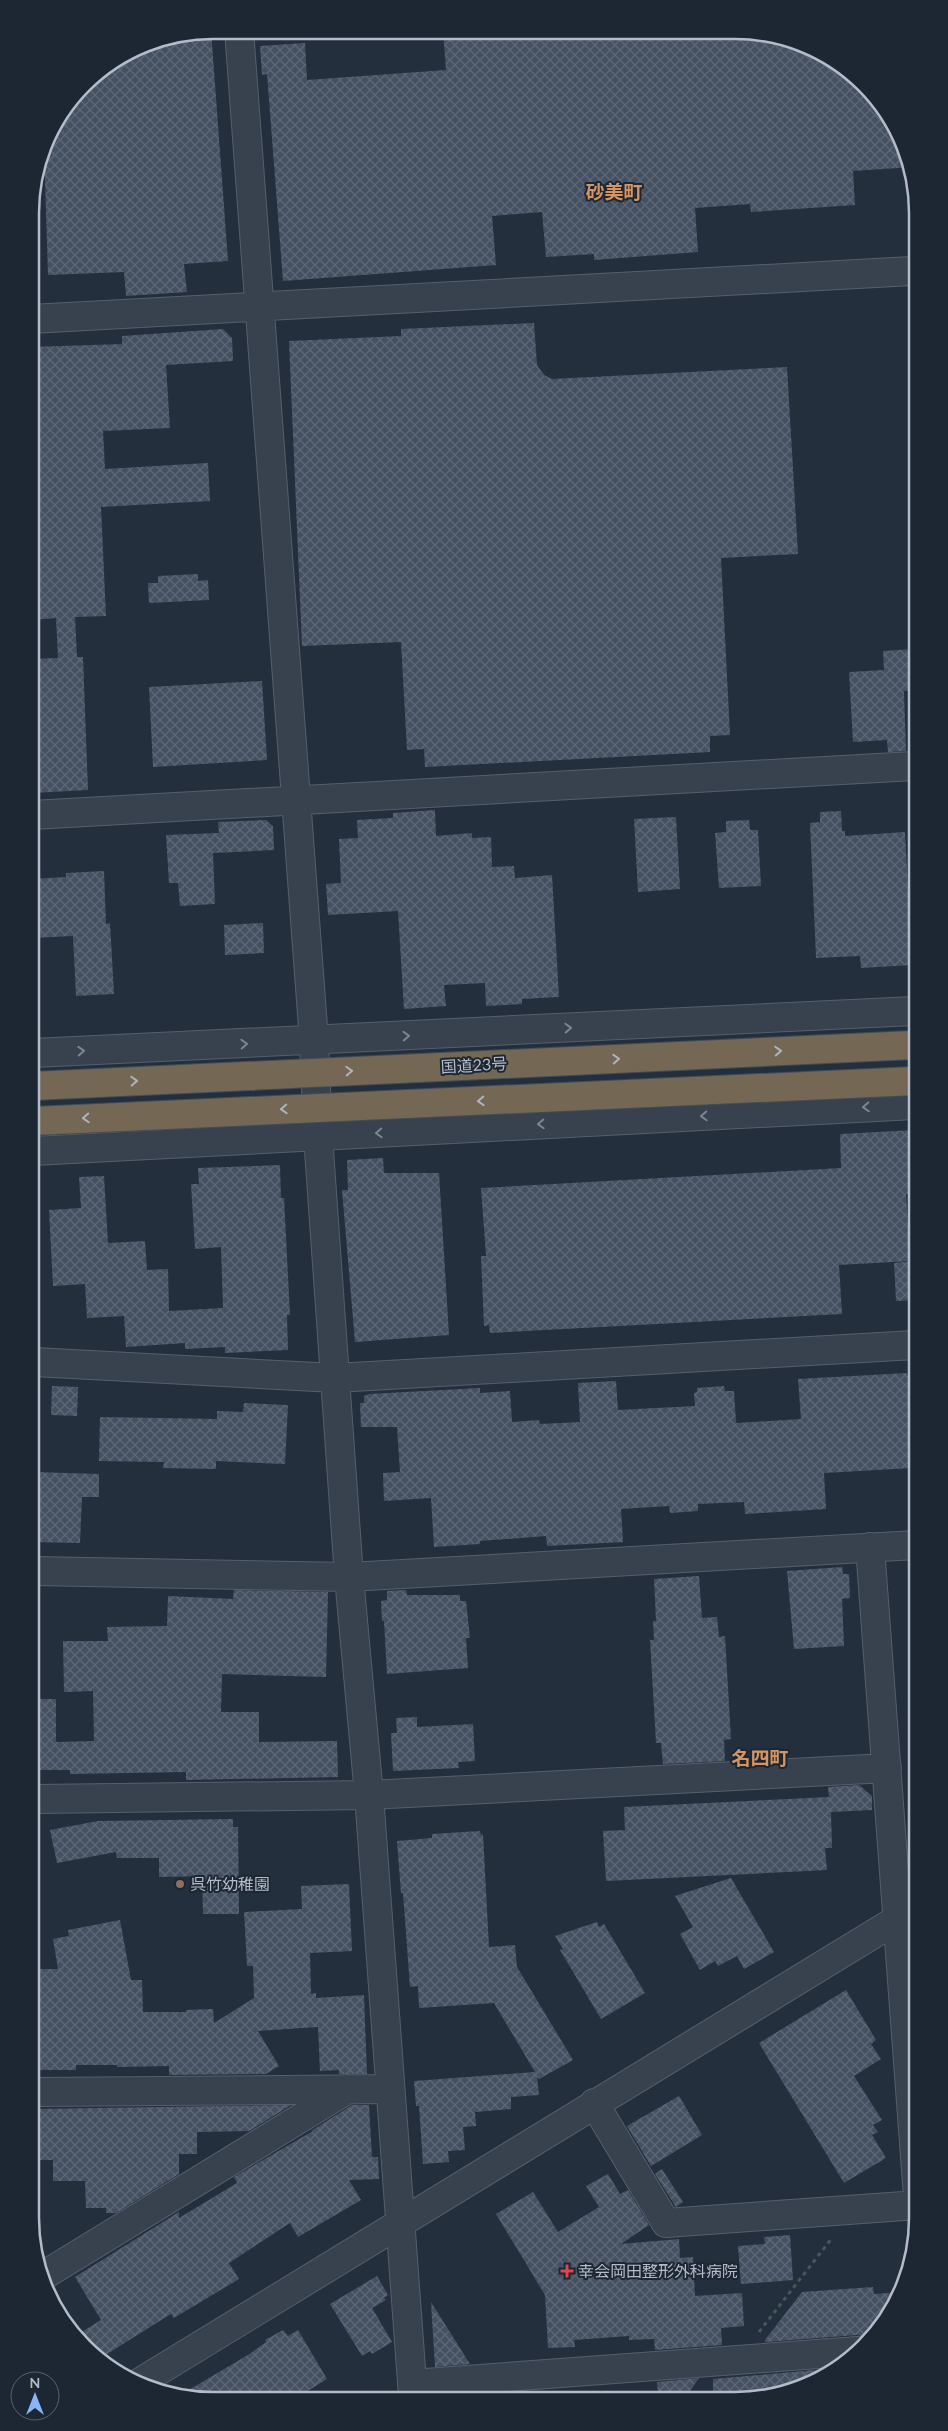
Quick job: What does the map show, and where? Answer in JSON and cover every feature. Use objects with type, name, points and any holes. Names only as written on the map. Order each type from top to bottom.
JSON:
[{"type":"highway","name":"国道23号","points":[[39,1086],[909,1044]]},
{"type":"highway","points":[[39,1121],[909,1082]]},
{"type":"street","points":[[240,39],[297,800],[314,1041],[318,1136],[349,1576],[370,1795],[413,2390],[846,2352]]},
{"type":"street","points":[[39,319],[909,271]]},
{"type":"street","points":[[39,815],[909,766]]},
{"type":"street","points":[[39,1053],[909,1011]]},
{"type":"street","points":[[39,1152],[909,1105]]},
{"type":"street","points":[[39,1362],[335,1378],[909,1345]]},
{"type":"street","points":[[39,1571],[349,1576],[909,1545]]},
{"type":"street","points":[[870,1548],[887,1768],[907,1916],[909,1972]]},
{"type":"street","points":[[39,1799],[370,1795],[887,1768]]},
{"type":"street","points":[[146,2378],[594,2103],[907,1916]]},
{"type":"street","points":[[48,2273],[348,2089]]},
{"type":"street","points":[[39,2092],[390,2089]]},
{"type":"street","points":[[594,2103],[666,2223],[909,2206]]},
{"type":"path","points":[[711,2392],[854,2210]]},
{"type":"building","points":[[212,39],[228,261],[184,264],[187,292],[126,296],[124,272],[48,275],[45,170],[52,146],[62,126],[75,107],[98,82],[136,57],[157,48],[179,42]]},
{"type":"building","points":[[444,39],[747,39],[769,42],[791,48],[812,57],[832,68],[850,82],[866,98],[886,126],[896,146],[903,168],[853,171],[855,205],[751,212],[750,204],[695,208],[698,252],[594,260],[594,254],[546,257],[542,212],[492,216],[496,265],[283,281],[267,74],[262,75],[260,46],[305,43],[307,80],[446,70]]},
{"type":"building","points":[[534,323],[537,365],[544,375],[552,379],[787,367],[798,554],[721,558],[730,735],[710,736],[710,752],[425,767],[424,749],[407,750],[401,642],[302,646],[289,341],[401,336],[401,329]]},
{"type":"building","points":[[223,329],[232,338],[233,361],[166,365],[170,428],[103,431],[105,469],[208,463],[210,501],[101,507],[106,616],[75,617],[77,657],[83,657],[88,790],[39,793],[39,659],[58,658],[56,618],[39,619],[39,347],[122,344],[122,336]]},
{"type":"building","points":[[198,574],[198,581],[208,580],[209,600],[149,603],[148,583],[158,583],[158,576]]},
{"type":"building","points":[[909,649],[909,691],[904,691],[906,751],[888,752],[887,740],[853,742],[849,672],[884,670],[883,651]]},
{"type":"building","points":[[262,681],[267,760],[153,767],[149,687]]},
{"type":"building","points":[[435,810],[436,836],[472,833],[472,838],[491,837],[492,867],[514,866],[515,878],[552,875],[559,997],[522,999],[522,1004],[486,1006],[485,983],[444,985],[446,1006],[404,1009],[398,911],[328,915],[326,884],[341,883],[339,839],[358,838],[357,820],[393,818],[393,813]]},
{"type":"building","points":[[841,811],[842,831],[845,831],[845,836],[905,832],[909,908],[909,965],[861,968],[860,956],[816,958],[810,823],[820,822],[820,812]]},
{"type":"building","points":[[676,817],[680,889],[638,892],[634,819]]},
{"type":"building","points":[[266,820],[273,826],[274,850],[213,853],[215,904],[180,906],[178,883],[169,883],[166,835],[219,833],[218,822]]},
{"type":"building","points":[[749,820],[750,830],[758,830],[761,886],[719,888],[715,833],[726,832],[726,821]]},
{"type":"building","points":[[104,871],[106,924],[110,923],[114,994],[76,996],[73,936],[39,938],[39,879],[66,877],[66,873]]},
{"type":"building","points":[[263,923],[264,953],[225,955],[224,925]]},
{"type":"building","points":[[909,1130],[909,1194],[906,1194],[909,1261],[839,1265],[842,1314],[490,1333],[489,1325],[484,1326],[481,1256],[486,1256],[481,1188],[841,1168],[840,1134]]},
{"type":"building","points":[[383,1158],[384,1173],[439,1173],[449,1335],[355,1342],[342,1190],[348,1190],[347,1160]]},
{"type":"building","points":[[280,1165],[281,1198],[284,1198],[290,1315],[287,1315],[288,1350],[225,1353],[225,1347],[185,1349],[185,1343],[126,1347],[124,1316],[87,1318],[85,1284],[53,1286],[49,1210],[81,1208],[79,1177],[104,1176],[108,1243],[145,1241],[147,1270],[168,1269],[169,1311],[223,1308],[221,1247],[195,1249],[191,1184],[199,1184],[198,1168]]},
{"type":"building","points":[[909,1262],[909,1300],[896,1301],[894,1263]]},
{"type":"building","points":[[907,1373],[909,1375],[909,1468],[824,1473],[826,1509],[745,1514],[744,1502],[698,1504],[698,1511],[670,1513],[669,1506],[621,1509],[623,1542],[547,1546],[546,1536],[480,1541],[480,1544],[434,1547],[431,1498],[384,1501],[383,1473],[400,1472],[397,1427],[361,1427],[360,1403],[364,1403],[364,1396],[369,1394],[480,1388],[480,1393],[510,1391],[512,1422],[539,1420],[540,1424],[580,1422],[578,1383],[616,1381],[618,1410],[695,1406],[694,1393],[697,1392],[697,1388],[724,1386],[725,1391],[734,1391],[736,1423],[801,1419],[798,1379]]},
{"type":"building","points":[[52,1386],[78,1387],[77,1416],[51,1415]]},
{"type":"building","points":[[244,1403],[288,1405],[285,1464],[216,1461],[216,1469],[163,1468],[164,1462],[99,1461],[100,1417],[217,1419],[217,1411],[243,1412]]},
{"type":"building","points":[[39,1472],[99,1474],[99,1497],[82,1497],[80,1543],[39,1542]]},
{"type":"building","points":[[842,1567],[843,1574],[849,1574],[850,1598],[842,1599],[844,1646],[794,1649],[787,1571]]},
{"type":"building","points":[[699,1576],[702,1618],[717,1617],[719,1637],[725,1636],[731,1739],[724,1740],[725,1761],[663,1764],[661,1743],[656,1743],[650,1640],[654,1640],[653,1621],[656,1621],[654,1579]]},
{"type":"building","points":[[234,1590],[328,1592],[326,1677],[222,1674],[221,1712],[259,1712],[259,1742],[337,1741],[338,1777],[186,1780],[186,1772],[70,1774],[70,1770],[39,1770],[39,1699],[56,1699],[56,1742],[94,1741],[93,1691],[64,1692],[63,1641],[108,1641],[107,1627],[167,1626],[168,1596],[233,1599]]},
{"type":"building","points":[[406,1590],[407,1595],[460,1595],[460,1601],[466,1601],[470,1638],[466,1638],[468,1668],[387,1674],[381,1601],[387,1600],[387,1591]]},
{"type":"building","points":[[417,1717],[417,1727],[473,1724],[475,1761],[458,1762],[459,1768],[393,1771],[391,1733],[397,1733],[396,1718]]},
{"type":"building","points":[[859,1785],[872,1796],[872,1810],[831,1812],[832,1848],[825,1848],[827,1870],[606,1881],[603,1831],[625,1830],[624,1807],[829,1797],[828,1787]]},
{"type":"building","points":[[233,1819],[233,1827],[238,1827],[239,1914],[203,1914],[202,1876],[159,1877],[159,1858],[117,1858],[116,1852],[57,1863],[50,1830],[98,1821]]},
{"type":"building","points":[[480,1831],[481,1835],[483,1834],[489,1947],[515,1945],[517,1967],[573,2060],[539,2079],[537,2077],[539,2095],[511,2097],[511,2109],[475,2112],[476,2126],[463,2127],[465,2150],[448,2151],[449,2162],[423,2164],[419,2106],[416,2106],[414,2081],[535,2072],[494,2003],[419,2008],[418,1986],[410,1987],[397,1841],[432,1838],[432,1834]]},
{"type":"building","points":[[731,1878],[774,1952],[744,1969],[737,1956],[718,1966],[715,1961],[700,1970],[680,1934],[693,1927],[675,1896]]},
{"type":"building","points":[[349,1884],[352,1951],[310,1953],[311,1994],[316,1993],[316,1998],[364,1995],[367,2074],[339,2074],[339,2070],[320,2071],[318,2027],[258,2031],[279,2066],[266,2074],[169,2075],[169,2066],[117,2067],[117,2065],[76,2065],[76,2070],[39,2070],[39,1969],[58,1969],[53,1939],[69,1936],[68,1930],[120,1920],[131,1980],[142,1980],[143,2012],[186,2012],[186,2010],[213,2009],[214,2023],[254,1998],[253,1966],[247,1966],[244,1912],[302,1909],[301,1886]]},
{"type":"building","points":[[597,1922],[599,1927],[604,1924],[645,1993],[601,2019],[560,1950],[563,1949],[555,1936]]},
{"type":"building","points":[[846,1990],[876,2040],[871,2044],[881,2059],[854,2076],[882,2120],[873,2125],[878,2132],[872,2135],[886,2158],[844,2183],[759,2043]]},
{"type":"building","points":[[679,2096],[702,2135],[651,2166],[627,2126]]},
{"type":"building","points":[[291,2105],[249,2131],[197,2132],[197,2154],[179,2154],[179,2174],[116,2213],[106,2213],[106,2208],[86,2208],[85,2181],[53,2181],[53,2160],[39,2160],[39,2109]]},
{"type":"building","points":[[352,2105],[369,2105],[372,2157],[378,2157],[379,2179],[349,2180],[361,2200],[298,2237],[290,2223],[229,2263],[239,2279],[174,2318],[171,2314],[106,2355],[90,2341],[82,2332],[101,2320],[75,2277],[179,2212],[179,2218],[237,2183],[234,2177],[313,2131],[311,2131]]},
{"type":"building","points":[[662,2169],[683,2202],[676,2207],[655,2174]]},
{"type":"building","points":[[608,2174],[620,2194],[628,2190],[649,2225],[621,2244],[679,2239],[680,2258],[693,2257],[695,2296],[742,2293],[744,2326],[721,2328],[722,2345],[655,2350],[654,2339],[629,2340],[629,2336],[574,2340],[575,2347],[548,2348],[545,2295],[496,2214],[533,2192],[558,2232],[599,2207],[586,2186]]},
{"type":"building","points":[[790,2235],[793,2280],[741,2284],[738,2246],[765,2244],[764,2237]]},
{"type":"building","points":[[377,2276],[388,2295],[384,2298],[386,2300],[372,2308],[392,2342],[372,2354],[370,2351],[362,2356],[330,2304]]},
{"type":"building","points":[[873,2287],[874,2294],[892,2293],[886,2305],[862,2337],[857,2335],[765,2342],[802,2292]]},
{"type":"building","points":[[431,2302],[468,2361],[470,2364],[435,2367]]},
{"type":"building","points":[[283,2330],[288,2336],[298,2330],[327,2379],[306,2392],[201,2392],[188,2390],[251,2353],[266,2342],[265,2340]]},
{"type":"building","points":[[821,2369],[802,2379],[758,2391],[713,2392],[713,2379]]},
{"type":"building","points":[[699,2378],[689,2392],[658,2392],[657,2382]]},
{"type":"place","name":"呉竹幼稚園","points":[[180,1884]]},
{"type":"place","name":"幸会岡田整形外科病院","points":[[567,2271]]},
{"type":"district","name":"砂美町","points":[[614,192]]},
{"type":"district","name":"名四町","points":[[760,1758]]}]
